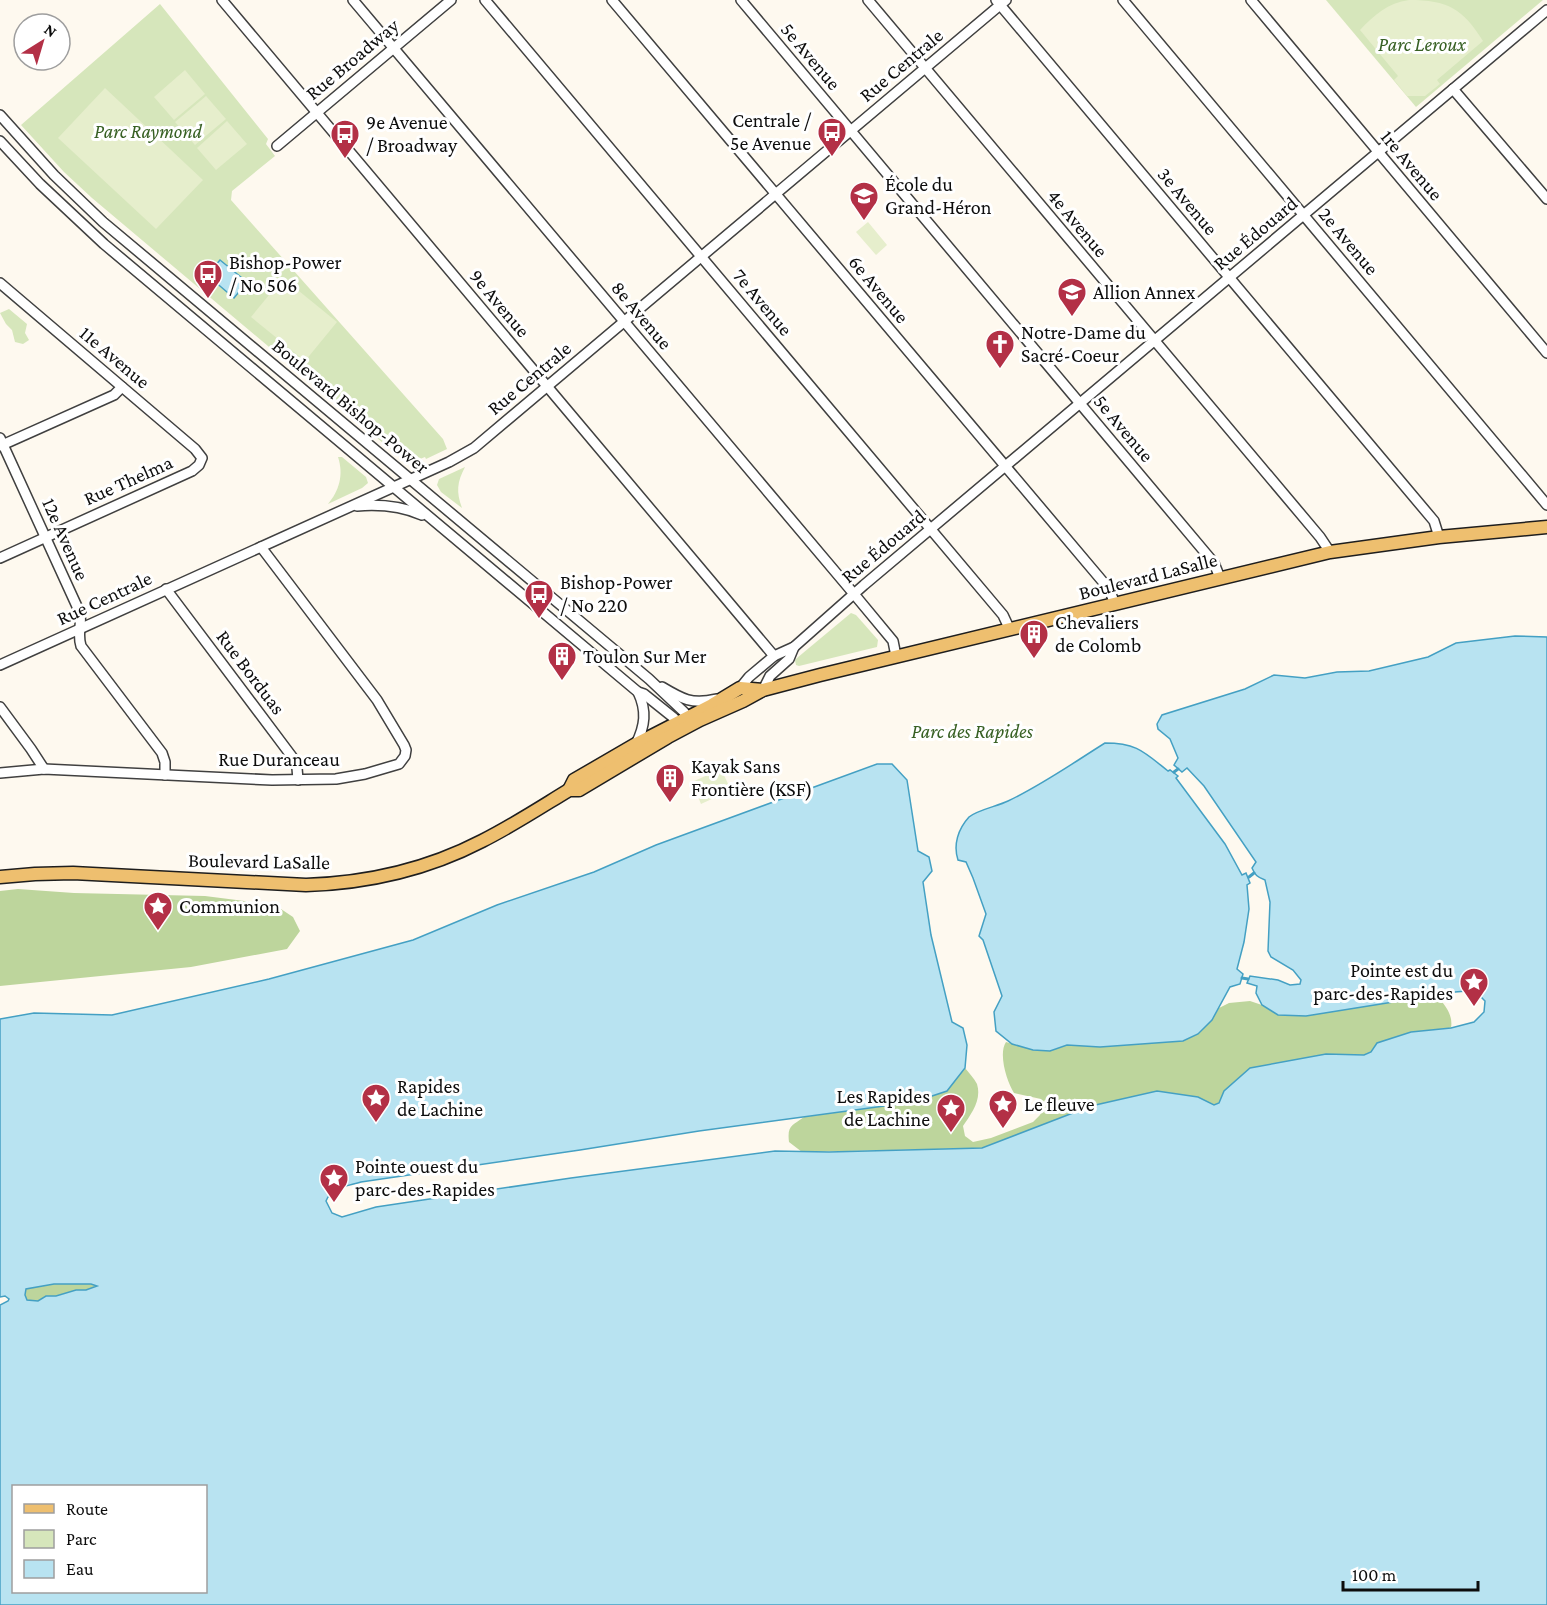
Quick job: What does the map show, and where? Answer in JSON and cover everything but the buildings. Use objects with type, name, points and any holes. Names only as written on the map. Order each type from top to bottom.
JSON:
[{"type":"main road","name":"Boulevard LaSalle","points":[[569,790],[574,780],[636,744],[743,701],[762,690],[1330,552],[1439,537],[1547,527]]},
{"type":"main road","name":"Boulevard LaSalle","points":[[0,877],[73,873],[306,885],[363,879],[404,871],[468,848],[569,790],[579,790],[685,725],[740,688],[762,690]]},
{"type":"street","name":"9e Avenue","points":[[222,0],[774,656]]},
{"type":"street","name":"8e Avenue","points":[[353,0],[893,641],[896,656]]},
{"type":"street","name":"Rue Broadway","points":[[277,146],[451,0]]},
{"type":"street","name":"7e Avenue","points":[[485,0],[1003,615],[1010,630]]},
{"type":"street","name":"6e Avenue","points":[[612,0],[1110,591],[1115,604]]},
{"type":"street","name":"5e Avenue","points":[[741,0],[1214,563],[1220,578]]},
{"type":"street","name":"4e Avenue","points":[[868,0],[1320,537],[1330,552]]},
{"type":"street","name":"2e Avenue","points":[[1123,0],[1547,505]]},
{"type":"street","name":"1re Avenue","points":[[1251,0],[1547,353]]},
{"type":"street","name":"Rue Centrale","points":[[0,665],[411,480],[474,448],[1001,2]]},
{"type":"street","name":"3e Avenue","points":[[1001,2],[1434,521],[1439,537]]},
{"type":"street","name":"Rue Édouard","points":[[740,688],[749,677],[774,656],[794,647],[1005,466],[1547,10]]},
{"type":"street","points":[[1453,89],[1547,199]]},
{"type":"street","name":"Boulevard Bishop-Power","points":[[0,115],[54,175],[103,222],[651,680],[684,712],[685,725]]},
{"type":"street","name":"Boulevard Bishop-Power","points":[[0,141],[47,191],[104,244],[638,693],[644,694],[685,725]]},
{"type":"street","name":"11e Avenue","points":[[0,283],[195,448],[201,455],[201,461]]},
{"type":"street","points":[[1,443],[114,395],[122,387]]},
{"type":"street","name":"12e Avenue","points":[[1,443],[80,613],[78,637],[81,646],[163,756],[165,775]]},
{"type":"street","name":"Rue Thelma","points":[[0,558],[192,471],[201,461]]},
{"type":"street","points":[[348,507],[369,505],[395,507],[434,521]]},
{"type":"street","name":"Rue Duranceau","points":[[0,772],[44,769],[298,780],[336,779],[379,771],[399,764],[406,750],[377,700],[261,547]]},
{"type":"street","name":"Rue Borduas","points":[[166,590],[293,758],[298,780]]},
{"type":"street","name":"Rue Édouard","points":[[762,690],[770,676],[789,659],[794,647]]},
{"type":"street","points":[[651,680],[679,697],[694,702],[705,702],[724,697]]},
{"type":"street","points":[[636,744],[642,733],[645,715],[638,693]]},
{"type":"street","points":[[0,707],[44,769]]},
{"type":"green space","name":"Parc Leroux","points":[[1326,0],[1543,0],[1416,107]]},
{"type":"green space","name":"Parc Leroux","points":[[1409,0],[1434,2],[1453,8],[1468,21],[1483,41],[1437,80],[1440,84],[1425,96],[1407,96],[1394,80],[1398,76],[1360,30],[1382,10]]},
{"type":"green space","name":"Parc Raymond","points":[[160,4],[268,139],[266,144],[275,156],[232,191],[231,200],[443,439],[447,449],[426,459],[425,457],[420,459],[421,461],[414,465],[408,464],[92,198],[64,172],[21,125]]},
{"type":"green space","points":[[185,70],[205,94],[174,120],[154,97]]},
{"type":"green space","points":[[105,88],[203,180],[156,229],[58,138]]},
{"type":"green space","points":[[206,96],[226,119],[195,145],[175,122]]},
{"type":"green space","points":[[227,121],[247,144],[216,170],[197,148]]},
{"type":"green space","points":[[868,222],[887,245],[876,255],[856,232]]},
{"type":"green space","points":[[283,278],[337,322],[305,361],[251,317]]},
{"type":"green space","points":[[9,309],[27,324],[25,333],[29,340],[23,344],[15,342],[12,330],[0,313]]},
{"type":"green space","points":[[338,457],[342,457],[366,477],[368,483],[328,504],[339,482],[341,470]]},
{"type":"green space","points":[[465,467],[458,487],[462,508],[441,492],[437,485],[439,479]]},
{"type":"green space","points":[[851,613],[856,615],[878,640],[877,647],[796,665],[797,658]]},
{"type":"green space","points":[[721,769],[731,790],[701,804],[692,782]]},
{"type":"green space","points":[[18,889],[74,893],[205,896],[275,905],[293,917],[300,931],[287,949],[191,967],[0,986],[0,891]]},
{"type":"green space","points":[[1412,999],[1440,999],[1450,1016],[1451,1028],[1411,1032],[1377,1043],[1371,1053],[1364,1055],[1326,1054],[1214,1105],[1198,1097],[1157,1091],[1091,1106],[982,1148],[802,1152],[789,1142],[790,1129],[793,1124],[804,1117],[914,1102],[946,1091],[965,1068],[977,1084],[978,1096],[963,1126],[965,1136],[973,1142],[991,1138],[1033,1122],[1040,1115],[1044,1106],[1041,1099],[1014,1093],[1003,1061],[1006,1042],[1033,1050],[1050,1051],[1067,1045],[1100,1047],[1183,1041],[1212,1020],[1219,1008],[1229,1003],[1250,1001],[1280,1015]]},
{"type":"green space","points":[[54,1284],[98,1286],[56,1296],[46,1296],[38,1301],[27,1300],[26,1289]]},
{"type":"water","points":[[220,260],[247,282],[234,298],[207,275]]},
{"type":"water","name":"Rapides de Lachine","points":[[1515,636],[1547,637],[1547,1605],[0,1605],[0,1305],[9,1299],[5,1296],[0,1297],[0,1019],[34,1013],[112,1015],[269,979],[413,940],[497,905],[594,872],[656,845],[877,764],[892,764],[907,780],[918,851],[929,857],[932,871],[923,882],[931,935],[952,1022],[963,1028],[967,1045],[965,1068],[947,1091],[914,1102],[699,1131],[361,1182],[341,1188],[328,1196],[326,1201],[332,1213],[342,1217],[376,1207],[775,1151],[982,1148],[1091,1106],[1157,1091],[1198,1097],[1214,1105],[1219,1103],[1224,1091],[1250,1068],[1326,1054],[1364,1055],[1371,1052],[1377,1043],[1411,1032],[1451,1028],[1474,1022],[1484,1012],[1485,1001],[1479,995],[1467,991],[1455,992],[1440,999],[1412,999],[1306,1016],[1278,1015],[1262,1005],[1256,993],[1257,986],[1247,983],[1250,976],[1278,980],[1290,985],[1300,984],[1301,980],[1293,970],[1271,957],[1268,951],[1270,902],[1265,880],[1254,872],[1252,868],[1256,862],[1204,786],[1187,768],[1182,772],[1174,765],[1178,758],[1170,739],[1158,729],[1157,724],[1162,715],[1245,689],[1274,675],[1305,678],[1337,672],[1369,671],[1428,657],[1456,643]],"holes":[[[54,1284],[97,1286],[56,1296],[46,1296],[38,1301],[27,1300],[25,1295],[26,1289]]]},
{"type":"water","points":[[1105,743],[1116,743],[1140,750],[1178,776],[1176,778],[1225,844],[1242,875],[1246,873],[1250,883],[1247,885],[1249,909],[1237,969],[1243,974],[1240,984],[1230,987],[1212,1020],[1198,1034],[1183,1041],[1100,1047],[1067,1045],[1050,1051],[1033,1050],[1012,1044],[996,1031],[994,1012],[1002,996],[983,940],[979,936],[986,914],[966,862],[958,860],[957,837],[969,817],[1021,795]]},
{"type":"waterway","points":[[1174,772],[1178,769]]},
{"type":"waterway","points":[[1249,877],[1254,873]]},
{"type":"waterway","points":[[1242,978],[1248,979]]},
{"type":"place","name":"Centrale / 5e Avenue","points":[[832,158]]},
{"type":"place","name":"9e Avenue / Broadway","points":[[345,160]]},
{"type":"place","name":"École du Grand-Héron","points":[[864,222]]},
{"type":"place","name":"Bishop-Power / No 506","points":[[208,300]]},
{"type":"place","name":"Allion Annex","points":[[1072,318]]},
{"type":"place","name":"Notre-Dame du Sacré-Coeur","points":[[1000,370]]},
{"type":"place","name":"Bishop-Power / No 220","points":[[539,620]]},
{"type":"place","name":"Chevaliers de Colomb","points":[[1034,660]]},
{"type":"place","name":"Toulon Sur Mer","points":[[562,682]]},
{"type":"place","name":"Kayak Sans Frontière (KSF)","points":[[670,804]]},
{"type":"place","name":"Communion","points":[[158,932]]},
{"type":"place","name":"Pointe est du parc-des-Rapides","points":[[1474,1008]]},
{"type":"place","name":"Rapides de Lachine","points":[[376,1124]]},
{"type":"place","name":"Le fleuve","points":[[1003,1130]]},
{"type":"place","name":"Les Rapides de Lachine","points":[[951,1134]]},
{"type":"place","name":"Pointe ouest du parc-des-Rapides","points":[[334,1204]]},
{"type":"park label","name":"Parc des Rapides","points":[[972,731]]}]
